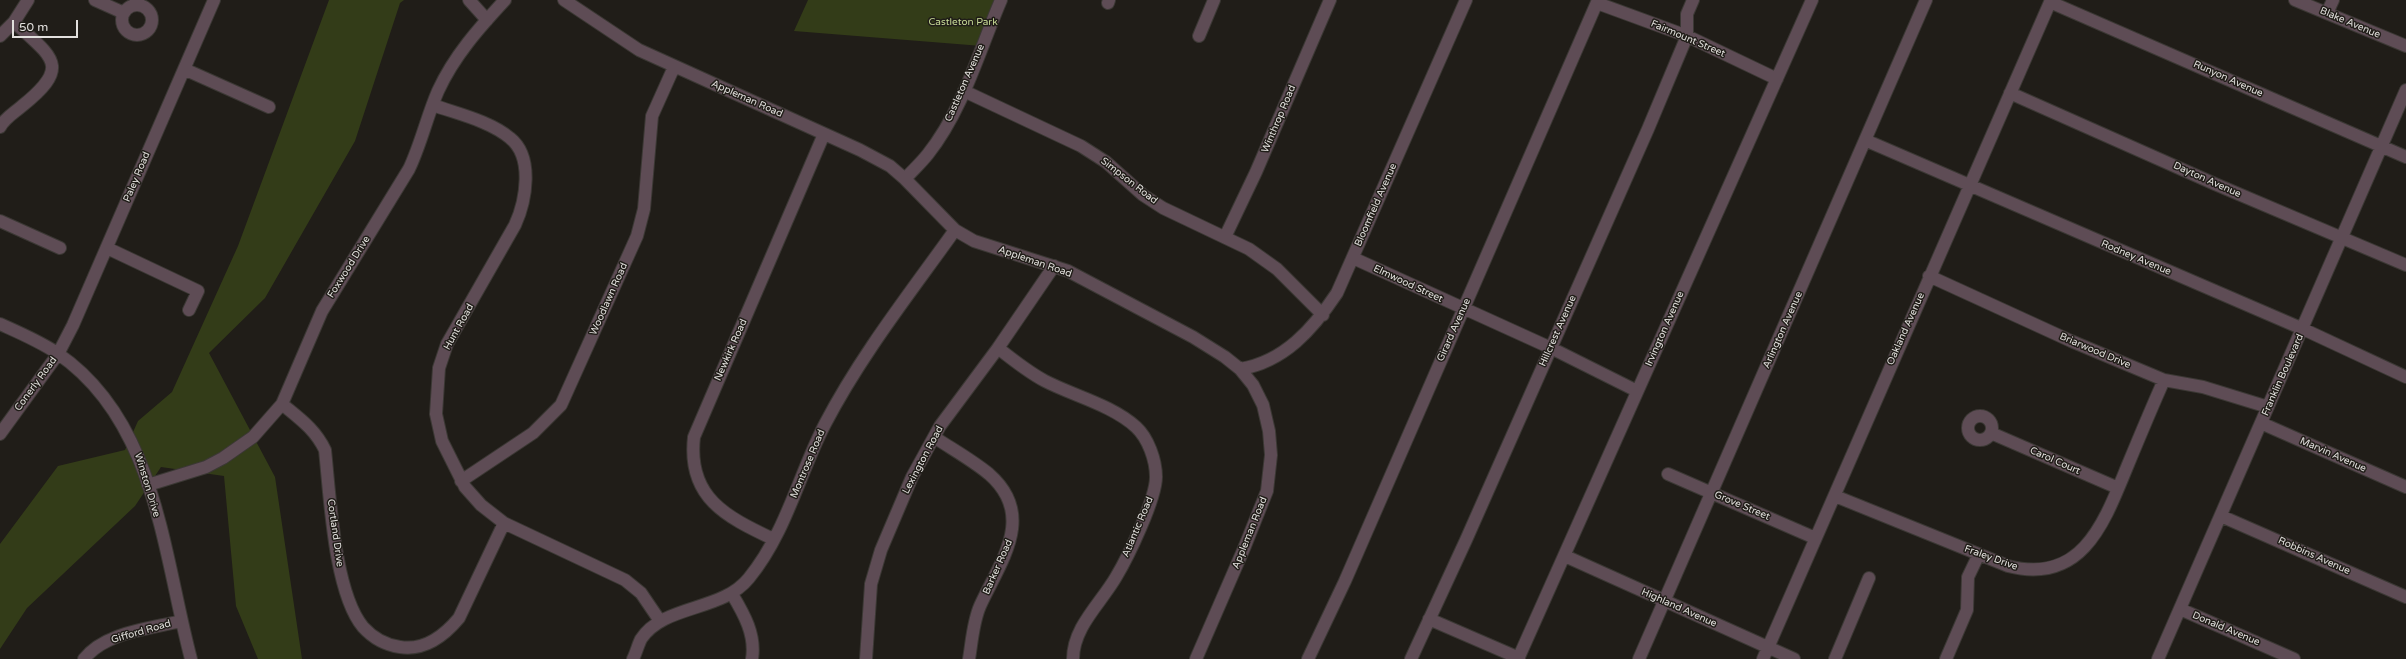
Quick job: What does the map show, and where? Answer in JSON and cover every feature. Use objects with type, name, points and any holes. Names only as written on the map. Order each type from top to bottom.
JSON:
[{"type":"street","points":[[0,36],[14,22],[28,0]]},
{"type":"street","points":[[95,0],[124,13]]},
{"type":"street","name":"Paley Road","points":[[58,354],[74,326],[214,0]]},
{"type":"street","points":[[469,0],[487,20]]},
{"type":"street","name":"Foxwood Drive","points":[[148,485],[200,469],[223,458],[253,437],[282,404],[322,311],[409,169],[419,148],[433,105],[451,67],[472,36],[505,0]]},
{"type":"street","name":"Appleman Road","points":[[564,0],[585,16],[639,50],[866,153],[890,166],[905,179],[955,230],[974,241],[1068,271],[1193,336],[1226,357],[1240,370],[1253,385],[1263,405],[1269,431],[1271,455],[1267,492],[1246,546],[1196,659]]},
{"type":"street","name":"Castleton Avenue","points":[[905,179],[928,155],[945,127],[964,91],[1001,0]]},
{"type":"street","points":[[1199,36],[1214,0]]},
{"type":"street","name":"Winthrop Road","points":[[1224,237],[1256,172],[1330,0]]},
{"type":"street","name":"Bloomfield Avenue","points":[[1240,370],[1258,367],[1276,358],[1310,331],[1336,293],[1353,258],[1466,0]]},
{"type":"street","name":"Hillcrest Avenue","points":[[1411,659],[1551,348],[1687,36],[1687,14],[1693,0]]},
{"type":"street","name":"Irvington Avenue","points":[[1518,658],[1565,556],[1812,0]]},
{"type":"street","name":"Arlington Avenue","points":[[1639,659],[1926,0]]},
{"type":"street","name":"Blake Avenue","points":[[2295,0],[2406,46]]},
{"type":"street","points":[[2327,14],[2333,0]]},
{"type":"street","name":"Oakland Avenue","points":[[1766,653],[2050,1]]},
{"type":"street","name":"Runyon Avenue","points":[[2050,1],[2406,157]]},
{"type":"street","name":"Fairmount Street","points":[[1597,2],[1687,36],[1777,79]]},
{"type":"street","name":"Girard Avenue","points":[[1308,659],[1329,617],[1597,2]]},
{"type":"street","points":[[0,127],[6,119],[42,90],[49,81],[52,69],[51,60],[45,50],[14,22]]},
{"type":"street","name":"Woodlawn Road","points":[[461,481],[533,433],[561,405],[637,236],[644,209],[652,116],[674,67]]},
{"type":"street","points":[[184,69],[269,107]]},
{"type":"street","name":"Franklin Boulevard","points":[[2158,659],[2406,90]]},
{"type":"street","name":"Simpson Road","points":[[964,91],[1081,146],[1106,162],[1143,195],[1163,208],[1249,249],[1277,269],[1322,315]]},
{"type":"street","name":"Dayton Avenue","points":[[2010,93],[2216,184],[2406,265]]},
{"type":"street","name":"Hunt Road","points":[[433,105],[492,127],[510,137],[517,145],[523,163],[526,184],[521,212],[515,225],[447,344],[438,368],[436,414],[446,451],[461,481],[481,505],[504,523],[625,580],[641,593],[660,621]]},
{"type":"street","name":"Newkirk Road","points":[[773,539],[732,519],[708,498],[699,479],[694,458],[694,437],[824,134]]},
{"type":"street","name":"Rodney Avenue","points":[[1865,140],[2303,329],[2406,377]]},
{"type":"street","points":[[0,221],[60,248]]},
{"type":"street","name":"Montrose Road","points":[[633,659],[641,639],[660,621],[732,594],[749,578],[786,516],[825,424],[855,371],[955,230]]},
{"type":"street","points":[[107,248],[198,291],[189,310]]},
{"type":"street","name":"Elmwood Street","points":[[1353,258],[1551,348],[1637,391]]},
{"type":"street","name":"Lexington Road","points":[[866,659],[871,584],[881,550],[912,477],[934,436],[998,348],[1054,266]]},
{"type":"street","name":"Briarwood Drive","points":[[1929,276],[2071,341],[2164,380],[2203,387],[2268,407]]},
{"type":"street","name":"Winston Drive","points":[[0,324],[33,338],[58,354],[92,383],[123,423],[136,449],[148,485],[191,659]]},
{"type":"street","name":"Atlantic Road","points":[[998,348],[1028,372],[1046,382],[1125,417],[1138,429],[1148,442],[1155,469],[1156,478],[1152,496],[1140,525],[1116,577],[1082,628],[1075,642],[1073,659]]},
{"type":"street","name":"Conerly Road","points":[[0,434],[58,354]]},
{"type":"street","name":"Fraley Drive","points":[[1835,496],[1979,554],[2022,569],[2039,570],[2057,566],[2078,554],[2094,538],[2118,488],[2164,380]]},
{"type":"street","name":"Cortland Drive","points":[[282,404],[312,428],[318,435],[325,450],[339,566],[353,609],[363,626],[378,640],[391,646],[408,648],[431,642],[448,631],[459,618],[504,523]]},
{"type":"street","name":"Marvin Avenue","points":[[2261,423],[2406,487]]},
{"type":"street","name":"Carol Court","points":[[1992,433],[2118,488]]},
{"type":"street","name":"Barker Road","points":[[934,436],[989,475],[1004,493],[1011,513],[1013,532],[1010,544],[980,606],[974,622],[969,659]]},
{"type":"street","name":"Grove Street","points":[[1668,474],[1815,538]]},
{"type":"street","name":"Robbins Avenue","points":[[2221,516],[2406,597]]},
{"type":"street","points":[[1946,659],[1967,610],[1968,577],[1979,554]]},
{"type":"street","name":"Highland Avenue","points":[[1565,556],[1664,601],[1766,653],[1794,659]]},
{"type":"street","points":[[1835,659],[1869,578]]},
{"type":"street","points":[[732,594],[749,626],[754,646],[752,659]]},
{"type":"street","name":"Donald Avenue","points":[[2180,609],[2294,659]]},
{"type":"street","points":[[1429,619],[1518,658]]},
{"type":"street","name":"Gifford Road","points":[[84,659],[99,646],[114,638],[181,621]]},
{"type":"green space","points":[[329,0],[404,0],[400,3],[355,141],[265,298],[209,353],[275,477],[302,659],[258,659],[236,606],[224,476],[161,467],[135,506],[27,608],[0,649],[0,544],[58,466],[125,450],[138,421],[172,392],[238,246]]},
{"type":"green space","name":"Castleton Park","points":[[808,0],[1002,0],[982,46],[794,31]]}]
